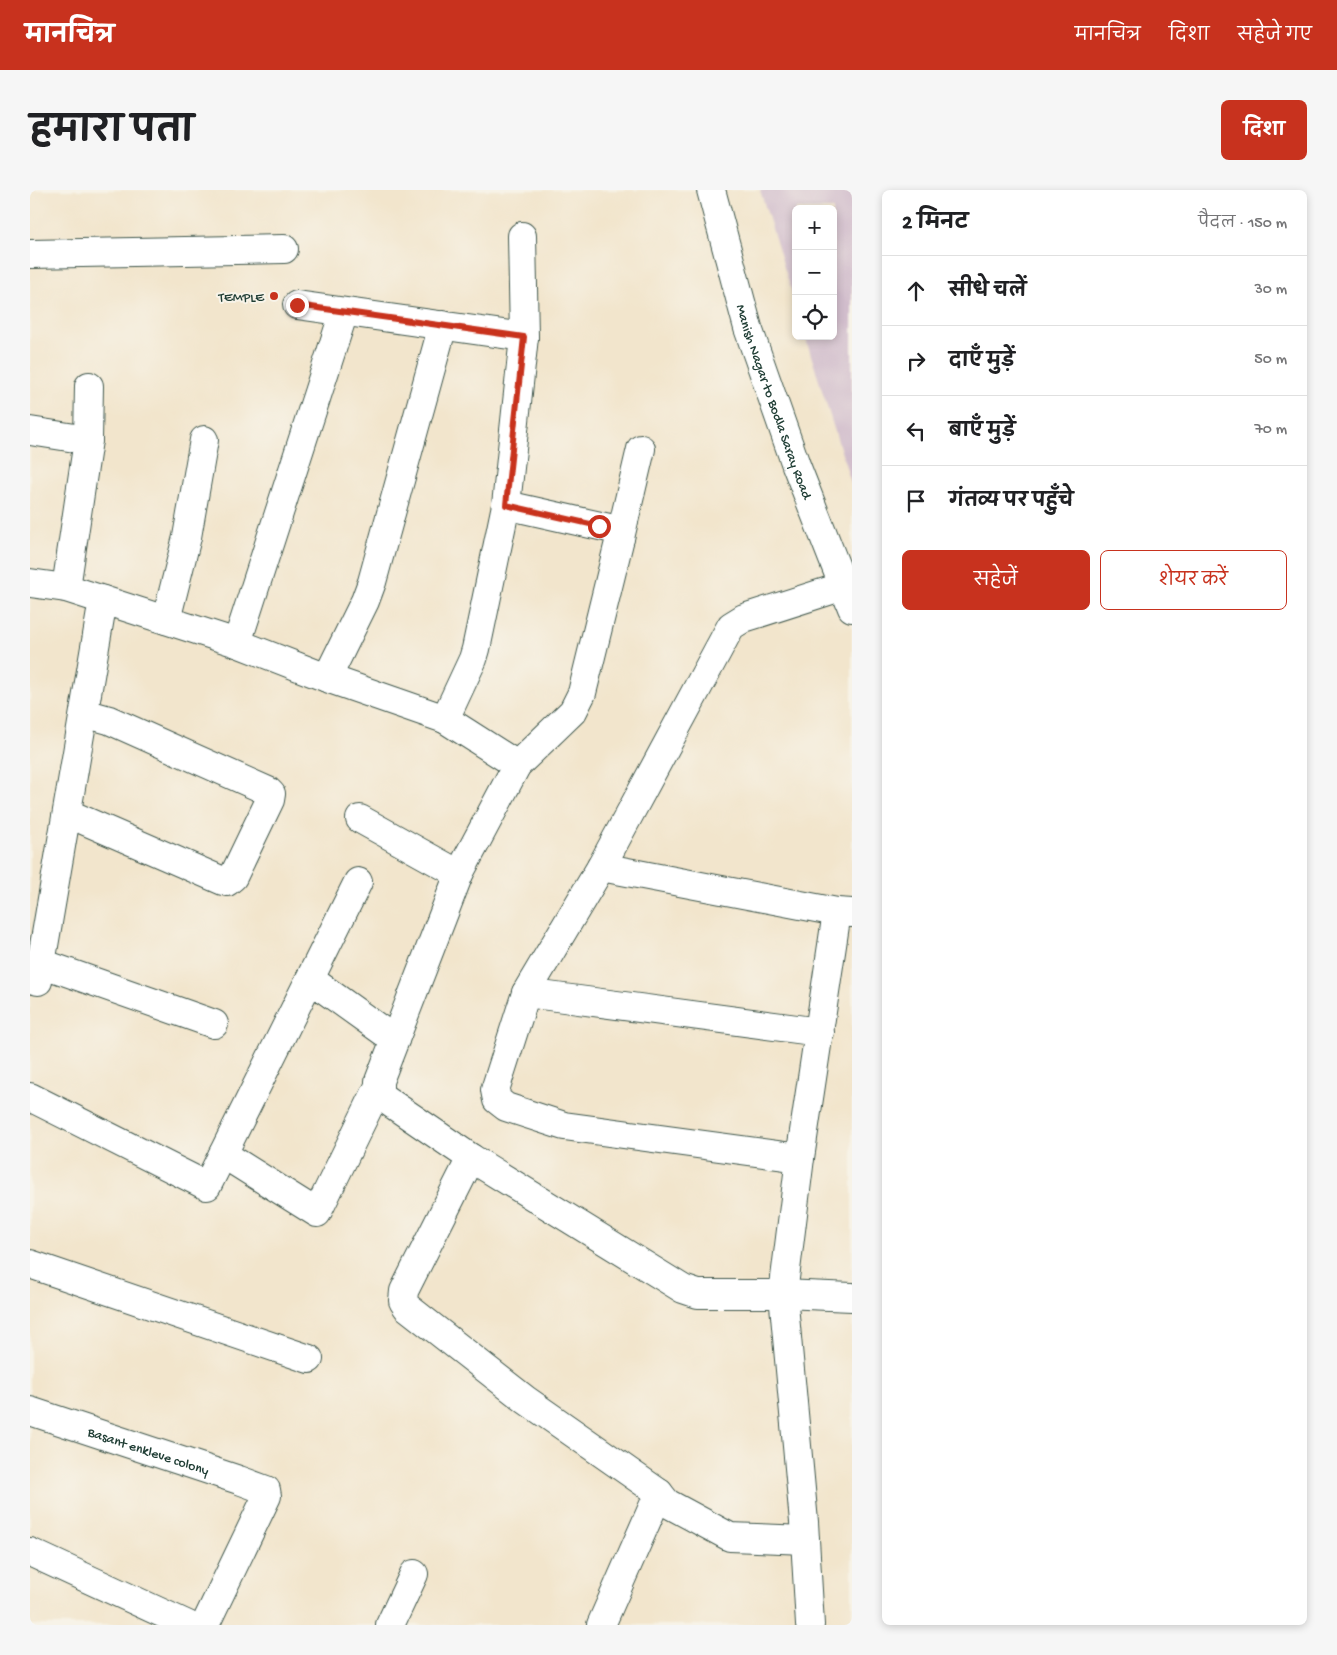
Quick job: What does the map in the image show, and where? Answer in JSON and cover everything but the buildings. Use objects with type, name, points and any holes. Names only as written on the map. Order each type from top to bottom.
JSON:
[{"type":"street","name":"Manish Nagar to Bodla Saray Road","points":[[711,190],[748,328],[796,465],[848,597]]},
{"type":"street","points":[[444,719],[474,654],[506,505],[524,337],[522,236]]},
{"type":"street","points":[[30,254],[284,249]]},
{"type":"street","points":[[297,305],[524,337]]},
{"type":"street","points":[[237,643],[344,312]]},
{"type":"street","points":[[327,678],[365,601],[372,582],[443,325]]},
{"type":"street","points":[[66,588],[88,440],[89,386]]},
{"type":"street","points":[[30,431],[88,440]]},
{"type":"street","points":[[166,620],[187,537],[204,440]]},
{"type":"street","points":[[641,449],[582,693],[573,712],[516,766],[458,874],[379,1081],[379,1095],[472,1158],[683,1289],[698,1294],[782,1294],[852,1297]]},
{"type":"street","points":[[506,505],[618,530],[620,538]]},
{"type":"street","points":[[30,583],[66,588],[237,643],[327,678],[444,719],[516,766]]},
{"type":"street","points":[[800,1158],[564,1126],[506,1107],[497,1100],[495,1090],[526,993],[601,867],[731,626],[744,618],[848,597]]},
{"type":"street","points":[[104,600],[67,813],[35,981],[214,1024]]},
{"type":"street","points":[[67,813],[227,882],[233,877],[270,800],[271,794],[268,790],[109,720],[84,712]]},
{"type":"street","points":[[360,819],[458,874]]},
{"type":"street","points":[[601,867],[845,913],[820,1032],[800,1158],[782,1294],[805,1540],[810,1625]]},
{"type":"street","points":[[30,1097],[207,1186],[358,882]]},
{"type":"street","points":[[310,979],[395,1040]]},
{"type":"street","points":[[526,993],[820,1032]]},
{"type":"street","points":[[223,1154],[317,1213],[378,1088]]},
{"type":"street","points":[[472,1158],[404,1290],[403,1301],[407,1307],[526,1400],[659,1493],[666,1503],[730,1537],[805,1540]]},
{"type":"street","points":[[30,1264],[309,1358]]},
{"type":"street","name":"Basant enkleve colony","points":[[30,1411],[239,1480],[267,1492],[267,1496],[205,1625]]},
{"type":"street","points":[[601,1625],[659,1493]]},
{"type":"street","points":[[30,1552],[188,1625]]},
{"type":"street","points":[[390,1625],[414,1574]]},
{"type":"shaded area","points":[[760,190],[852,190],[852,486],[806,340],[837,340],[837,205],[792,205],[792,292]]},
{"type":"place","name":"TEMPLE","points":[[274,296]]},
{"type":"route","points":[[297,305],[524,337],[506,505],[599,526]]}]
